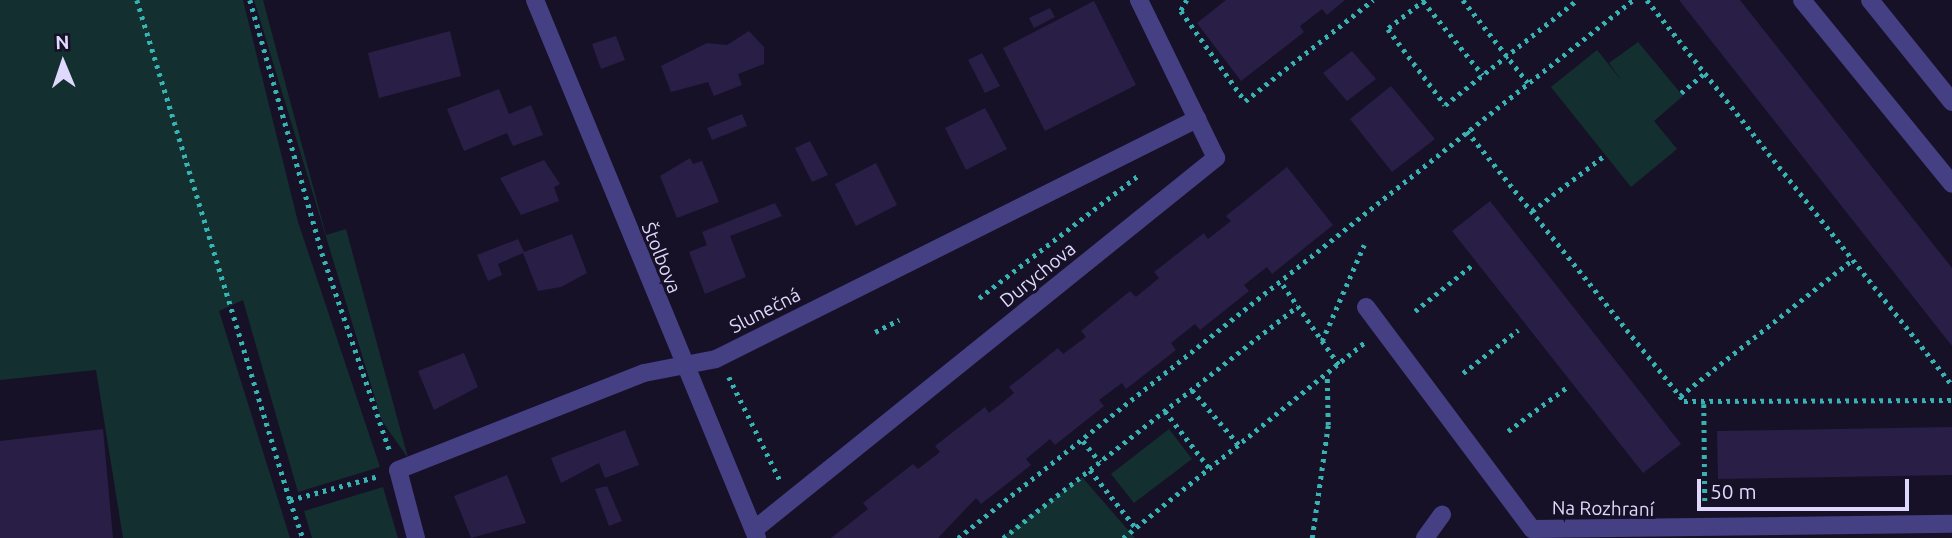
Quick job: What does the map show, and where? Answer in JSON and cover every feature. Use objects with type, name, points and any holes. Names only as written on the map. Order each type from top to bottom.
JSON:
[{"type":"street","name":"Štolbova","points":[[535,0],[681,366],[756,533]]},
{"type":"street","points":[[1802,0],[1952,184]]},
{"type":"street","points":[[1870,0],[1952,102]]},
{"type":"street","name":"Durychova","points":[[756,533],[790,500],[1216,158],[1141,1]]},
{"type":"street","name":"Slunečná","points":[[398,470],[644,373],[705,363],[1197,119]]},
{"type":"street","name":"Na Rozhraní","points":[[1366,306],[1532,529],[1676,534],[1952,524]]},
{"type":"street","points":[[398,470],[416,538]]},
{"type":"street","points":[[1425,538],[1442,515]]},
{"type":"path","points":[[137,0],[303,538]]},
{"type":"path","points":[[250,0],[322,253],[398,470],[290,500]]},
{"type":"path","points":[[1187,0],[1181,11],[1245,101],[1373,0]]},
{"type":"path","points":[[1463,0],[1528,83]]},
{"type":"path","points":[[1483,75],[1424,1],[1388,29],[1445,105],[1483,75],[1507,55],[1577,0]]},
{"type":"path","points":[[958,538],[1283,285],[1467,131],[1633,0]]},
{"type":"path","points":[[1647,0],[1851,261],[1952,385]]},
{"type":"path","points":[[1681,93],[1704,74]]},
{"type":"path","points":[[1467,131],[1680,396],[1704,404],[1952,400]]},
{"type":"path","points":[[1532,211],[1605,155]]},
{"type":"path","points":[[979,298],[1144,172]]},
{"type":"path","points":[[1322,341],[1364,245]]},
{"type":"path","points":[[1680,396],[1851,261]]},
{"type":"path","points":[[1415,311],[1471,267]]},
{"type":"path","points":[[1283,285],[1340,366]]},
{"type":"path","points":[[1003,538],[1298,306]]},
{"type":"path","points":[[875,332],[899,320]]},
{"type":"path","points":[[1123,538],[1340,366],[1381,328]]},
{"type":"path","points":[[1463,373],[1518,330]]},
{"type":"path","points":[[705,363],[728,375],[790,500]]},
{"type":"path","points":[[1312,538],[1328,425],[1327,376]]},
{"type":"path","points":[[1508,431],[1566,388]]},
{"type":"path","points":[[1192,390],[1240,446]]},
{"type":"path","points":[[1704,404],[1705,500]]},
{"type":"path","points":[[1165,411],[1210,469]]},
{"type":"path","points":[[1083,441],[1100,462]]},
{"type":"path","points":[[1090,470],[1136,527]]},
{"type":"green space","points":[[0,0],[243,0],[298,222],[380,467],[298,492],[243,300],[219,311],[290,538],[123,538],[96,370],[0,380]]},
{"type":"green space","points":[[254,0],[263,0],[326,235],[346,229],[408,458],[382,421]]},
{"type":"green space","points":[[1638,42],[1683,96],[1654,121],[1677,149],[1631,187],[1551,87],[1597,50],[1622,81],[1609,63]]},
{"type":"green space","points":[[1169,429],[1192,459],[1134,503],[1111,474]]},
{"type":"green space","points":[[1082,477],[1135,538],[1001,538]]},
{"type":"green space","points":[[383,487],[398,538],[312,538],[304,511]]},
{"type":"building","points":[[1226,0],[1345,0],[1327,15],[1322,9],[1300,26],[1304,32],[1241,81],[1197,23]]},
{"type":"building","points":[[1679,0],[1740,0],[1952,268],[1952,346]]},
{"type":"building","points":[[1094,1],[1136,85],[1045,131],[1003,48]]},
{"type":"building","points":[[1050,8],[1055,17],[1034,28],[1029,18]]},
{"type":"building","points":[[450,31],[461,76],[379,98],[368,53]]},
{"type":"building","points":[[749,31],[764,47],[764,64],[738,74],[742,85],[714,96],[708,82],[671,92],[661,66],[707,43],[727,45]]},
{"type":"building","points":[[616,36],[625,60],[601,69],[592,44]]},
{"type":"building","points":[[1352,51],[1376,79],[1347,101],[1323,73]]},
{"type":"building","points":[[982,53],[1000,86],[985,93],[968,60]]},
{"type":"building","points":[[1391,86],[1435,139],[1392,172],[1350,119]]},
{"type":"building","points":[[499,89],[509,114],[531,105],[543,135],[513,146],[507,133],[464,151],[447,109]]},
{"type":"building","points":[[985,108],[1007,149],[966,170],[945,128]]},
{"type":"building","points":[[742,114],[747,126],[712,140],[707,128]]},
{"type":"building","points":[[810,141],[828,175],[812,182],[795,148]]},
{"type":"building","points":[[690,158],[693,164],[702,161],[719,202],[677,218],[660,176]]},
{"type":"building","points":[[544,160],[560,184],[554,187],[559,201],[521,215],[500,178]]},
{"type":"building","points":[[876,163],[897,205],[856,226],[835,184]]},
{"type":"building","points":[[1287,167],[1333,225],[1272,274],[1267,267],[1244,285],[1249,291],[1200,330],[1195,324],[1171,343],[1176,350],[1126,389],[1122,383],[1099,400],[1104,406],[1055,445],[1050,439],[1026,459],[1031,465],[981,504],[976,498],[938,538],[831,538],[868,509],[863,503],[913,464],[918,469],[940,452],[935,446],[985,407],[989,413],[1002,403],[1014,393],[1009,387],[1058,348],[1063,354],[1086,337],[1081,331],[1130,291],[1136,297],[1159,278],[1154,272],[1204,233],[1208,239],[1231,221],[1226,216]]},
{"type":"building","points":[[1490,201],[1681,444],[1643,473],[1452,231]]},
{"type":"building","points":[[775,203],[782,216],[730,236],[746,277],[705,294],[689,252],[707,245],[702,232]]},
{"type":"building","points":[[572,234],[587,273],[561,287],[538,291],[523,253],[498,264],[502,275],[488,281],[477,255],[518,239],[524,252]]},
{"type":"building","points":[[464,353],[478,387],[434,410],[418,371]]},
{"type":"building","points":[[1952,427],[1952,475],[1718,479],[1717,431]]},
{"type":"building","points":[[103,429],[113,538],[0,538],[0,441]]},
{"type":"building","points":[[625,430],[639,465],[605,478],[599,463],[561,483],[551,458]]},
{"type":"building","points":[[507,475],[526,523],[471,538],[454,496]]},
{"type":"building","points":[[607,486],[622,521],[609,526],[595,489]]}]
